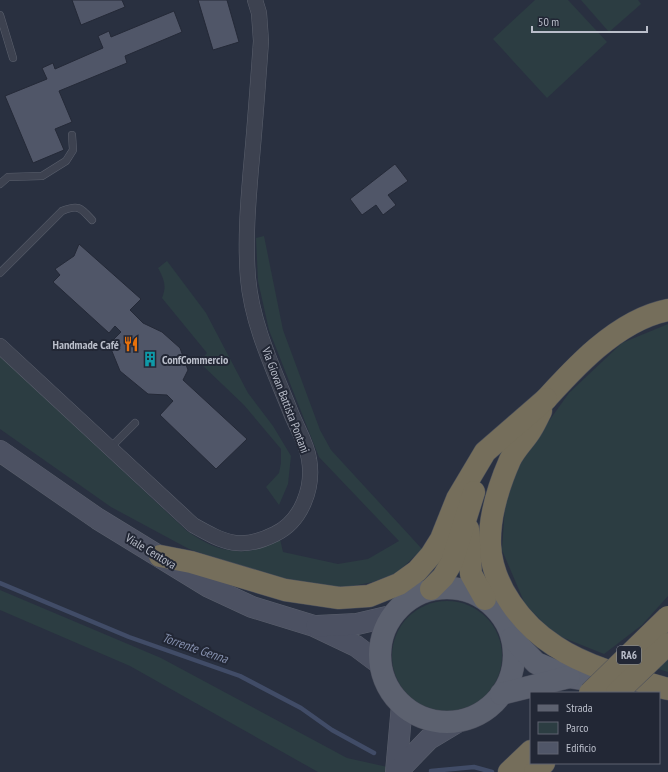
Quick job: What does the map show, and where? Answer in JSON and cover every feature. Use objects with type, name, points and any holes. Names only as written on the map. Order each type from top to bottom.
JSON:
[{"type":"highway","points":[[160,556],[190,562],[285,590],[339,598],[369,596],[399,584],[417,571],[441,538],[456,499],[485,452],[546,399],[609,338],[632,323],[652,313],[668,310]]},
{"type":"highway","points":[[430,589],[443,576],[452,562],[472,495],[482,474],[546,399]]},
{"type":"highway","points":[[546,399],[532,429],[511,458],[491,525],[490,546],[496,572],[504,592],[534,631],[556,647],[582,661],[668,689]]},
{"type":"highway","points":[[468,512],[467,540],[471,574],[485,599]]},
{"type":"highway","name":"RA6","points":[[591,692],[668,617]]},
{"type":"highway","name":"RA6","points":[[618,692],[668,644]]},
{"type":"highway","points":[[509,772],[530,752]]},
{"type":"highway","points":[[535,772],[543,764]]},
{"type":"main road","name":"Viale Centova","points":[[0,451],[98,519],[209,587],[252,607],[314,626]]},
{"type":"main road","points":[[396,772],[429,739],[459,721],[475,716],[485,710],[501,694],[510,677],[514,658],[512,638],[506,623],[497,610],[485,599],[468,591],[449,587],[430,589],[415,595],[402,604],[391,616],[384,631],[380,647],[380,664],[384,679],[391,693],[402,705],[419,716],[438,722],[459,721]]},
{"type":"main road","points":[[314,626],[357,624],[391,616]]},
{"type":"main road","points":[[314,626],[356,646],[380,664]]},
{"type":"main road","points":[[512,638],[536,663],[569,677],[668,693]]},
{"type":"main road","points":[[501,694],[569,677]]},
{"type":"main road","points":[[396,772],[402,705]]},
{"type":"street","name":"Via Giovan Battista Pontani","points":[[0,346],[193,525],[213,536],[236,544],[258,542],[282,530],[295,519],[305,502],[310,488],[309,458],[276,377],[258,327],[250,294],[246,249],[261,41],[259,13],[255,0]]},
{"type":"lane","points":[[0,15],[13,58]]},
{"type":"lane","points":[[0,184],[8,177],[42,176],[66,161],[72,150],[72,135]]},
{"type":"lane","points":[[0,273],[62,211],[73,207],[82,209],[92,220]]},
{"type":"lane","points":[[110,448],[135,423]]},
{"type":"green space","points":[[535,0],[568,0],[607,42],[547,98],[493,39]]},
{"type":"green space","points":[[581,0],[638,0],[641,4],[609,32]]},
{"type":"green space","points":[[264,236],[283,330],[320,430],[331,450],[422,549],[397,573],[373,582],[343,588],[288,582],[189,549],[111,507],[0,429],[0,356],[187,531],[210,544],[232,551],[244,551],[268,545],[280,539],[283,552],[338,564],[368,559],[399,541],[319,457],[269,330],[258,281],[256,238]]},
{"type":"green space","points":[[167,261],[206,313],[248,393],[273,426],[291,456],[288,484],[279,505],[266,487],[279,473],[281,449],[244,405],[199,362],[207,353],[162,298],[164,283],[158,268]]},
{"type":"green space","points":[[668,324],[668,596],[642,625],[604,654],[554,634],[525,604],[502,550],[506,490],[526,453],[569,393],[622,343]]},
{"type":"green space","points":[[0,590],[161,658],[347,758],[410,772],[318,772],[130,666],[0,610]]},
{"type":"green space","points":[[447,601],[468,605],[486,617],[498,635],[502,656],[498,677],[486,695],[468,707],[447,711],[426,707],[408,695],[396,677],[392,656],[396,635],[408,617],[426,605]]},
{"type":"green space","points":[[668,657],[668,672],[655,668]]},
{"type":"building","points":[[72,0],[122,0],[125,7],[81,25]]},
{"type":"building","points":[[198,0],[227,0],[239,42],[213,50]]},
{"type":"building","points":[[174,11],[182,32],[125,56],[127,63],[59,91],[72,122],[55,129],[64,150],[33,163],[5,96],[47,79],[42,68],[53,63],[55,69],[103,48],[98,36],[109,31],[111,37]]},
{"type":"building","points":[[395,164],[408,181],[388,195],[396,205],[383,215],[376,205],[362,215],[350,199]]},
{"type":"building","name":"ConfCommercio","points":[[79,244],[141,299],[130,310],[143,323],[162,332],[180,348],[188,370],[183,380],[247,439],[216,469],[160,415],[173,401],[167,395],[148,394],[120,371],[109,344],[121,332],[115,326],[109,333],[53,282],[60,275],[55,269],[74,256]]},
{"type":"waterway","name":"Torrente Genna","points":[[0,583],[129,637],[240,676],[301,708],[332,730],[374,753]]},
{"type":"waterway","name":"Torrente Genna","points":[[431,771],[474,767],[492,772]]},
{"type":"place","name":"Handmade Café","points":[[131,344]]},
{"type":"place","name":"ConfCommercio","points":[[150,359]]}]
